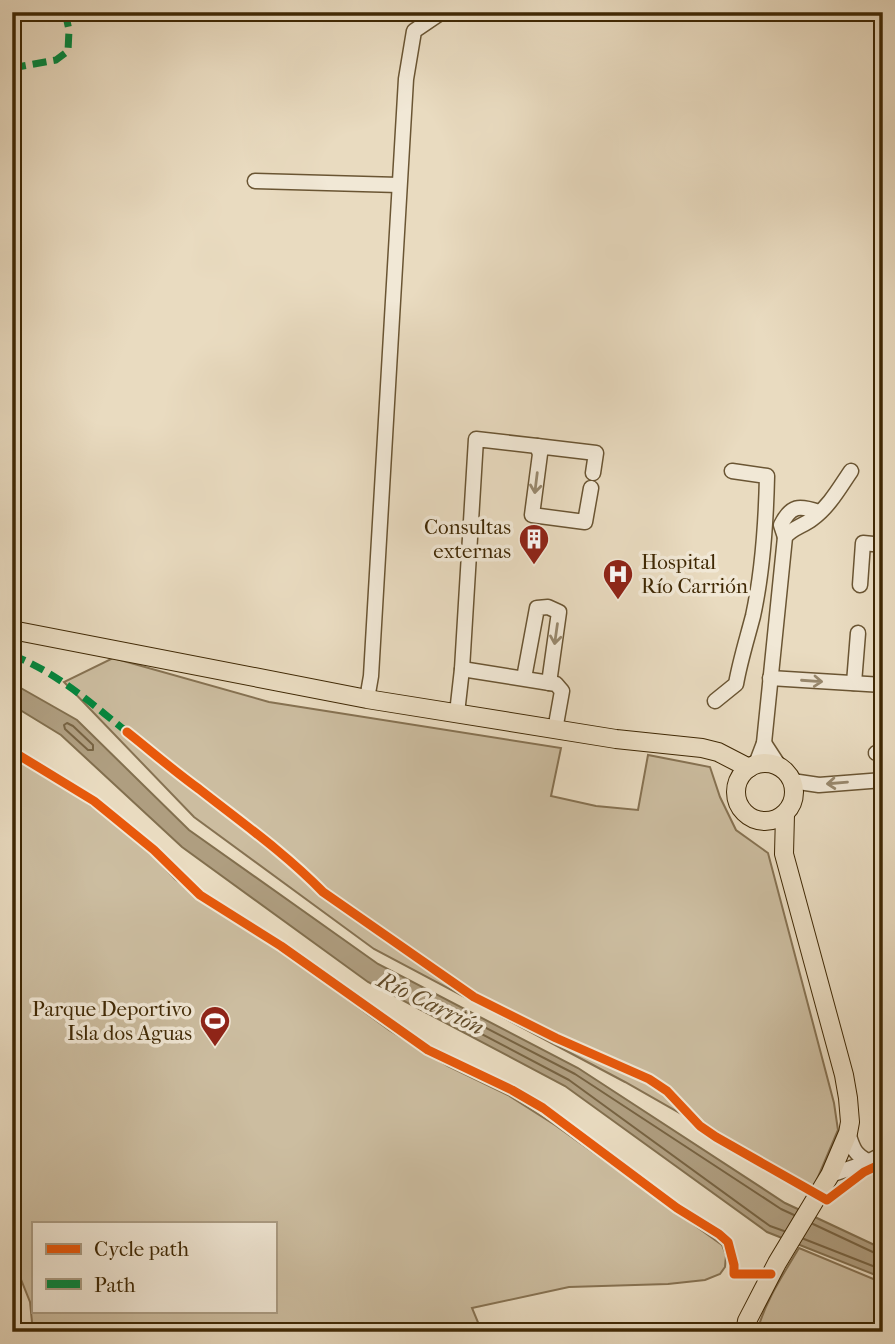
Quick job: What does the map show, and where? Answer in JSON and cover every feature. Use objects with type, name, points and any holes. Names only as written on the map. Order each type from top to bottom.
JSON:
[{"type":"main road","points":[[12,629],[367,699],[616,740],[702,748],[752,766]]},
{"type":"main road","points":[[718,752],[738,783]]},
{"type":"main road","points":[[772,763],[779,766],[787,772],[792,781],[794,799],[785,814],[771,821],[754,819],[741,808],[737,800],[736,791],[742,774],[752,766],[772,763]]},
{"type":"main road","points":[[745,1332],[747,1321],[777,1263],[830,1175],[848,1133],[848,1098],[844,1075],[784,854],[785,814]]},
{"type":"main road","points":[[763,821],[784,854]]},
{"type":"street","points":[[367,699],[372,662],[406,79],[414,31],[442,12]]},
{"type":"street","points":[[255,180],[399,185]]},
{"type":"street","points":[[457,713],[476,439],[537,446],[596,453],[586,522],[532,515],[540,454],[537,446]]},
{"type":"street","points":[[715,701],[736,684],[753,615],[765,532],[767,476],[732,471]]},
{"type":"street","points":[[752,766],[764,743],[785,537],[788,532],[813,519],[828,504],[851,471]]},
{"type":"street","points":[[860,585],[863,543],[883,545]]},
{"type":"street","points":[[524,678],[537,608],[548,607],[559,612],[549,683]]},
{"type":"street","points":[[854,683],[858,634]]},
{"type":"street","points":[[462,669],[556,684],[562,691],[555,730]]},
{"type":"street","points":[[770,678],[883,685]]},
{"type":"street","points":[[764,743],[779,766]]},
{"type":"street","points":[[792,781],[819,785],[883,780]]},
{"type":"street","points":[[848,1133],[852,1147],[859,1157],[869,1161]]},
{"type":"street","points":[[830,1175],[883,1154]]},
{"type":"shaded area","points":[[113,658],[269,702],[561,748],[551,796],[596,806],[638,810],[648,755],[710,767],[720,797],[736,830],[768,853],[834,1103],[838,1130],[813,1189],[625,1082],[374,949],[194,817],[64,682]]},
{"type":"shaded area","name":"Parque Deportivo Isla dos Aguas","points":[[12,756],[113,821],[146,848],[175,879],[221,914],[279,949],[389,1030],[448,1066],[508,1095],[555,1125],[722,1245],[726,1255],[725,1267],[720,1274],[705,1280],[569,1287],[472,1308],[482,1332],[33,1332],[30,1302],[12,1257]]},
{"type":"shaded area","points":[[799,1248],[883,1283],[883,1332],[757,1332],[770,1299]]},
{"type":"water","name":"Río Carrión","points":[[12,683],[77,720],[189,830],[378,964],[578,1068],[785,1203],[883,1249],[883,1278],[767,1232],[565,1086],[368,982],[182,847],[61,735],[12,705]]},
{"type":"marked path","points":[[12,68],[56,60],[68,51],[69,30],[65,12]]},
{"type":"marked path","points":[[12,655],[58,679],[127,732]]},
{"type":"cycle path","points":[[127,732],[278,851],[323,892],[474,997],[556,1038],[649,1079],[667,1091],[700,1126],[716,1137],[827,1200],[864,1172],[883,1163]]},
{"type":"cycle path","points":[[12,751],[94,801],[154,850],[200,895],[281,946],[428,1050],[512,1090],[543,1108],[677,1208],[719,1234],[728,1242],[734,1274],[771,1274]]},
{"type":"place","name":"Consultas externas","points":[[534,566]]},
{"type":"place","name":"Hospital Río Carrión","points":[[618,601]]},
{"type":"place","name":"Parque Deportivo Isla dos Aguas","points":[[215,1048]]}]
